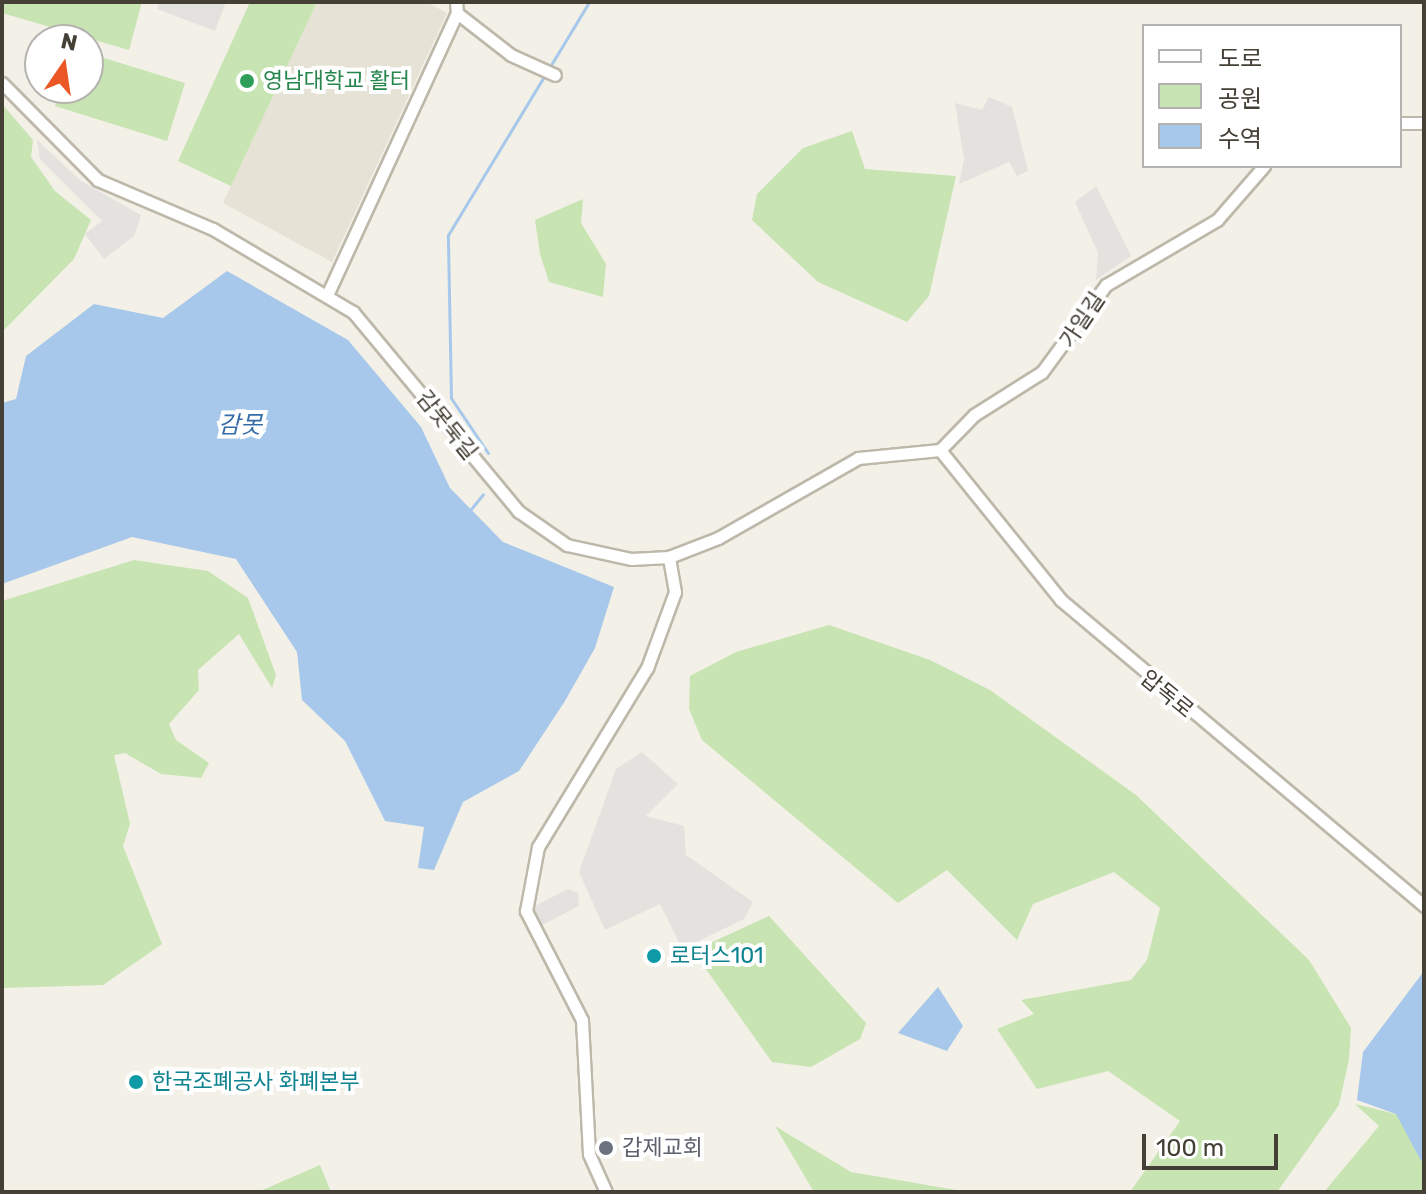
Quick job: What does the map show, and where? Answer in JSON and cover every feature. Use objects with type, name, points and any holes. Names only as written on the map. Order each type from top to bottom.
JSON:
[{"type":"street","points":[[328,293],[456,7],[511,55],[555,75]]},
{"type":"street","name":"감못둑길","points":[[2,83],[98,180],[213,229],[328,293],[371,329],[494,483],[546,535],[591,553],[669,557],[718,538],[858,458],[940,450]]},
{"type":"street","points":[[1402,123],[1424,123]]},
{"type":"street","name":"가일길","points":[[940,450],[974,415],[1042,372],[1106,285],[1217,220],[1262,168]]},
{"type":"street","name":"압독로","points":[[940,450],[1061,600],[1424,906]]},
{"type":"street","points":[[606,1192],[589,1154],[582,1020],[526,911],[538,847],[647,668],[675,592],[669,557]]},
{"type":"shaded area","points":[[159,2],[226,2],[215,31],[157,9]]},
{"type":"shaded area","points":[[317,2],[426,2],[447,13],[332,262],[223,203]]},
{"type":"shaded area","points":[[989,97],[1012,107],[1028,171],[1017,176],[1009,162],[959,184],[964,159],[955,103],[982,110]]},
{"type":"shaded area","points":[[37,140],[81,181],[141,215],[134,236],[104,259],[85,234],[102,221],[40,159]]},
{"type":"shaded area","points":[[1096,186],[1131,256],[1096,280],[1098,253],[1075,202]]},
{"type":"shaded area","points":[[642,752],[678,784],[646,816],[684,826],[686,855],[753,902],[744,919],[682,949],[660,904],[605,930],[579,872],[616,769]]},
{"type":"shaded area","points":[[568,889],[578,893],[579,906],[542,925],[533,907]]},
{"type":"green space","points":[[3,2],[142,2],[129,50],[104,43],[104,24],[40,24],[2,13]]},
{"type":"green space","name":"영남대학교 활터","points":[[250,2],[317,2],[231,186],[178,161]]},
{"type":"green space","points":[[104,58],[185,83],[167,141],[55,106],[104,104]]},
{"type":"green space","points":[[2,104],[33,140],[31,157],[55,191],[91,220],[74,259],[2,332]]},
{"type":"green space","points":[[852,131],[865,169],[956,176],[929,296],[907,322],[818,282],[752,220],[757,194],[803,148]]},
{"type":"green space","points":[[583,199],[581,223],[606,264],[603,297],[549,282],[540,254],[535,220]]},
{"type":"green space","points":[[134,560],[208,571],[248,598],[276,675],[272,688],[239,634],[198,670],[199,690],[169,724],[176,740],[209,763],[201,778],[161,774],[125,753],[114,755],[130,824],[123,846],[162,944],[103,985],[2,988],[2,601]]},
{"type":"green space","points":[[829,625],[930,660],[990,690],[1136,795],[1309,960],[1351,1028],[1349,1059],[1339,1105],[1277,1192],[1130,1192],[1180,1121],[1108,1071],[1037,1089],[997,1029],[1034,1014],[1021,1000],[1131,980],[1147,960],[1160,908],[1114,872],[1033,904],[1017,940],[947,870],[898,903],[702,740],[689,709],[690,676],[736,652]]},
{"type":"green space","points":[[769,916],[866,1023],[860,1039],[811,1067],[772,1062],[693,951]]},
{"type":"green space","points":[[1355,1104],[1396,1114],[1424,1150],[1424,1192],[1324,1192],[1379,1126]]},
{"type":"green space","points":[[775,1126],[851,1172],[968,1192],[814,1192]]},
{"type":"green space","points":[[320,1165],[331,1192],[258,1192]]},
{"type":"water","name":"감못","points":[[227,271],[348,340],[421,427],[450,488],[503,542],[614,587],[595,648],[565,701],[519,771],[463,802],[434,870],[418,868],[424,827],[385,821],[345,741],[302,700],[297,652],[236,559],[132,537],[2,584],[2,403],[16,399],[26,356],[94,304],[163,318]]},
{"type":"water","points":[[1424,971],[1424,1160],[1421,1161],[1396,1114],[1357,1100],[1363,1052]]},
{"type":"water","points":[[938,987],[963,1026],[947,1051],[898,1033]]},
{"type":"waterway","points":[[488,453],[451,398],[448,235],[589,2]]},
{"type":"waterway","points":[[471,509],[483,494]]},
{"type":"place","name":"영남대학교 활터","points":[[247,81]]},
{"type":"place","name":"로터스101","points":[[654,956]]},
{"type":"place","name":"한국조폐공사 화폐본부","points":[[136,1082]]},
{"type":"place","name":"갑제교회","points":[[606,1148]]}]
